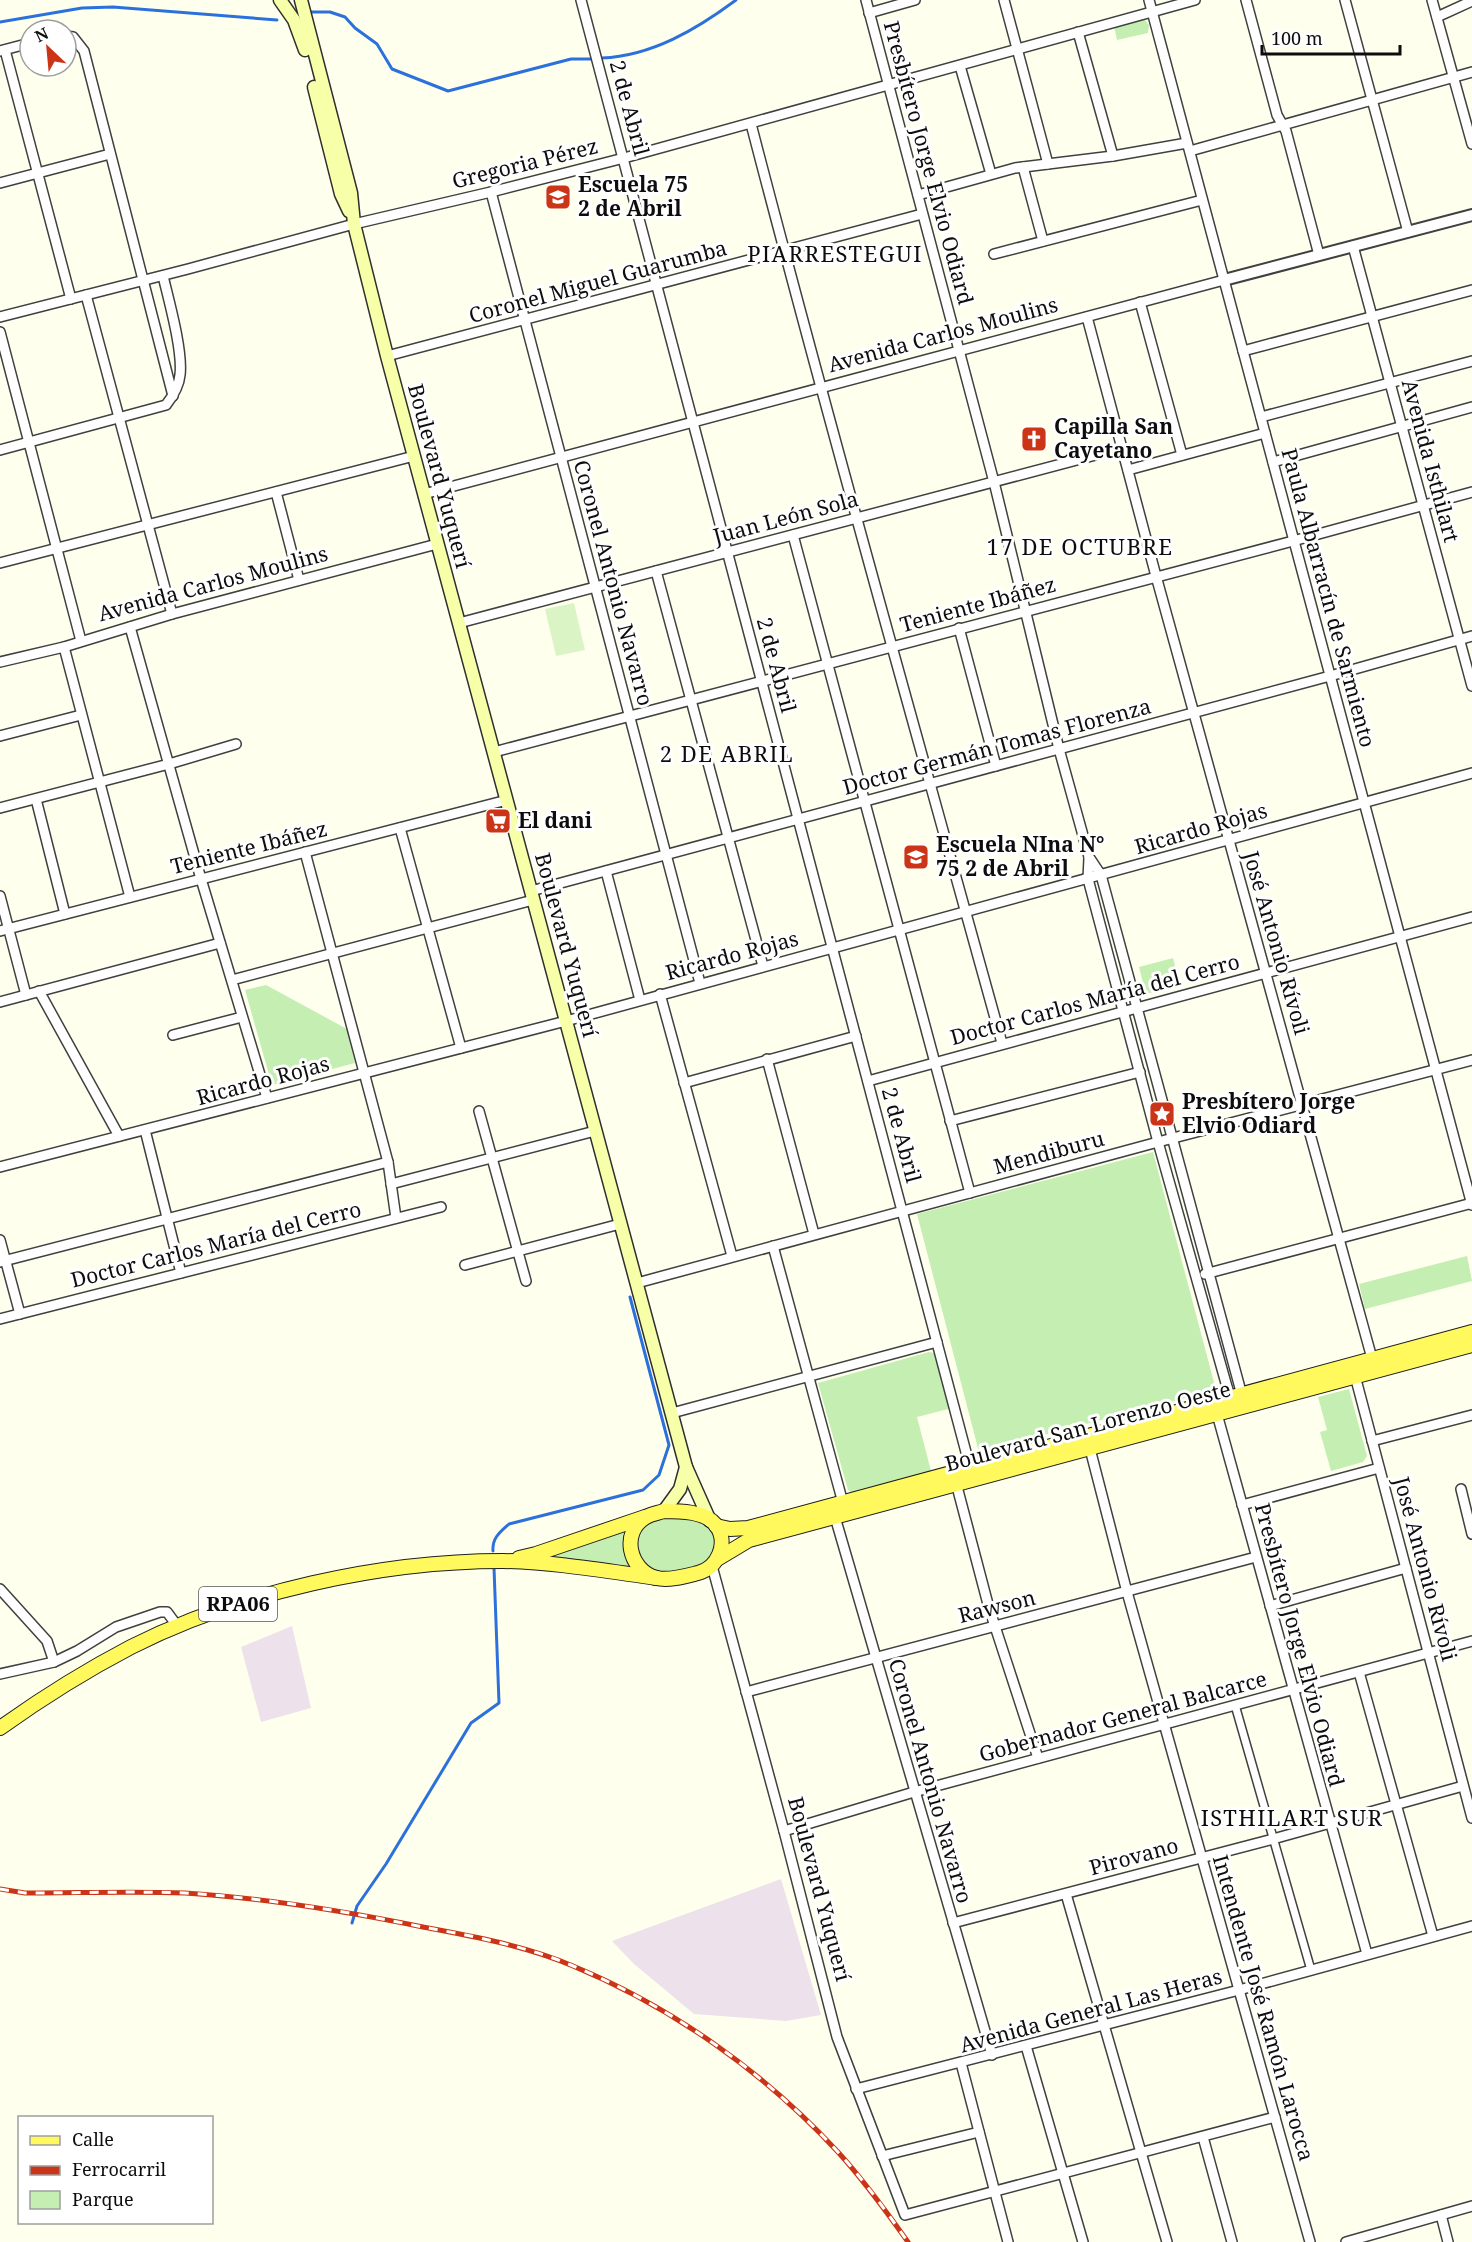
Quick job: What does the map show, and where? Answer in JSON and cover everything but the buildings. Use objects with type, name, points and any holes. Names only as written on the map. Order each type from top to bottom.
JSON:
[{"type":"main road","name":"Boulevard Yuquerí","points":[[280,0],[294,20],[302,38],[341,194],[354,224]]},
{"type":"main road","name":"Boulevard Yuquerí","points":[[301,0],[351,193],[354,224],[387,356],[620,1224],[686,1467],[713,1523]]},
{"type":"main road","name":"Boulevard San Lorenzo Oeste","points":[[1374,1365],[1472,1332]]},
{"type":"main road","name":"Boulevard San Lorenzo Oeste","points":[[715,1562],[748,1540],[835,1517],[972,1473],[1354,1370],[1472,1346]]},
{"type":"main road","name":"Boulevard San Lorenzo Oeste","points":[[1088,1442],[1217,1414],[1237,1402]]},
{"type":"main road","points":[[664,1511],[680,1489],[686,1467]]},
{"type":"main road","name":"Boulevard San Lorenzo Oeste","points":[[713,1523],[730,1529],[748,1528],[843,1503],[955,1478]]},
{"type":"main road","name":"RPA06","points":[[503,1561],[536,1554],[664,1511],[685,1512],[713,1523]]},
{"type":"main road","points":[[645,1517],[630,1537],[630,1549],[635,1562],[644,1571],[657,1578]]},
{"type":"main road","points":[[713,1523],[721,1543],[715,1562]]},
{"type":"main road","name":"RPA06","points":[[0,1728],[88,1670],[133,1646],[241,1603],[293,1589],[364,1573],[444,1564],[503,1561],[542,1563],[657,1578],[686,1576],[701,1572],[715,1562]]},
{"type":"street","name":"2 de Abril","points":[[581,0],[972,1473]]},
{"type":"street","name":"Presbítero Jorge Elvio Odiard","points":[[866,0],[994,482],[1059,749],[1089,857],[1088,879],[1125,1011],[1158,1142],[1237,1402]]},
{"type":"street","points":[[869,13],[915,0]]},
{"type":"street","points":[[1004,0],[1048,164]]},
{"type":"street","name":"Paula Albarracín de Sarmiento","points":[[1149,0],[1472,1203]]},
{"type":"street","name":"Gregoria Pérez","points":[[0,317],[164,276],[354,224],[624,158],[1195,0]]},
{"type":"street","points":[[1246,0],[1318,255]]},
{"type":"street","points":[[1345,0],[1408,232]]},
{"type":"street","points":[[1432,0],[1471,139]]},
{"type":"street","points":[[1437,17],[1472,1]]},
{"type":"street","points":[[1078,32],[1113,156]]},
{"type":"street","points":[[78,43],[84,51],[173,396]]},
{"type":"street","points":[[18,46],[2,50],[71,299]]},
{"type":"street","points":[[960,66],[991,174]]},
{"type":"street","points":[[918,195],[1023,167],[1188,147],[1283,126],[1472,72]]},
{"type":"street","points":[[751,124],[855,518],[1002,1043]]},
{"type":"street","points":[[0,183],[110,154]]},
{"type":"street","points":[[1023,167],[1043,241]]},
{"type":"street","name":"Coronel Antonio Navarro","points":[[491,192],[700,983]]},
{"type":"street","points":[[994,254],[1202,200]]},
{"type":"street","name":"Coronel Miguel Guarumba","points":[[387,356],[922,214]]},
{"type":"street","name":"Avenida Carlos Moulins","points":[[424,494],[1472,215]]},
{"type":"street","name":"Avenida Isthilart","points":[[1353,246],[1472,686]]},
{"type":"street","points":[[0,450],[166,405],[173,396],[180,376],[180,359],[164,276]]},
{"type":"street","points":[[1243,351],[1472,290]]},
{"type":"street","points":[[87,295],[171,614]]},
{"type":"street","points":[[1140,302],[1182,455]]},
{"type":"street","name":"José Antonio Rívoli","points":[[1087,317],[1156,576],[1374,1365]]},
{"type":"street","points":[[0,332],[81,641]]},
{"type":"street","points":[[1261,417],[1472,361]]},
{"type":"street","points":[[1273,462],[1472,407]]},
{"type":"street","points":[[1128,470],[1265,434]]},
{"type":"street","name":"Juan León Sola","points":[[459,623],[1122,448]]},
{"type":"street","points":[[0,563],[414,456]]},
{"type":"street","points":[[276,492],[299,580]]},
{"type":"street","name":"Teniente Ibáñez","points":[[494,752],[1472,492]]},
{"type":"street","points":[[793,535],[970,1193]]},
{"type":"street","name":"Avenida Carlos Moulins","points":[[0,662],[63,647],[171,614],[437,544]]},
{"type":"street","points":[[656,571],[763,966]]},
{"type":"street","points":[[130,627],[201,879],[267,1098]]},
{"type":"street","points":[[959,628],[996,766]]},
{"type":"street","name":"Doctor Germán Tomas Florenza","points":[[232,980],[428,928],[666,854],[1472,636]]},
{"type":"street","points":[[63,647],[130,897]]},
{"type":"street","points":[[0,736],[81,715]]},
{"type":"street","points":[[0,808],[236,744]]},
{"type":"street","name":"Ricardo Rojas","points":[[0,1167],[566,1021],[1472,773]]},
{"type":"street","points":[[36,799],[65,914]]},
{"type":"street","name":"Teniente Ibáñez","points":[[4,930],[507,800]]},
{"type":"street","points":[[400,828],[461,1048]]},
{"type":"street","points":[[305,852],[388,1162],[396,1218]]},
{"type":"street","name":"Presbítero Jorge Elvio Odiard","points":[[1089,857],[1101,875],[1209,1273],[1237,1402]]},
{"type":"street","points":[[606,871],[640,1000]]},
{"type":"street","points":[[0,896],[4,930],[26,994]]},
{"type":"street","name":"Doctor Carlos María del Cerro","points":[[868,1081],[1472,917]]},
{"type":"street","points":[[0,1002],[220,943]]},
{"type":"street","points":[[39,991],[119,1136]]},
{"type":"street","points":[[660,994],[732,1257]]},
{"type":"street","points":[[173,1035],[242,1017]]},
{"type":"street","points":[[684,1083],[856,1036]]},
{"type":"street","points":[[767,1059],[814,1234]]},
{"type":"street","name":"Mendiburu","points":[[637,1283],[1172,1138],[1472,1060]]},
{"type":"street","points":[[950,1121],[1140,1072]]},
{"type":"street","points":[[479,1111],[526,1281]]},
{"type":"street","points":[[145,1130],[181,1273]]},
{"type":"street","points":[[392,1184],[595,1131]]},
{"type":"street","points":[[3,1261],[388,1162]]},
{"type":"street","points":[[1197,1276],[1472,1203]]},
{"type":"street","name":"Doctor Carlos María del Cerro","points":[[0,1319],[441,1207]]},
{"type":"street","points":[[465,1265],[620,1224]]},
{"type":"street","points":[[0,1240],[3,1261],[20,1314]]},
{"type":"street","points":[[773,1246],[843,1503]]},
{"type":"street","points":[[672,1413],[937,1342]]},
{"type":"street","name":"José Antonio Rívoli","points":[[1354,1370],[1472,1818]]},
{"type":"street","name":"Presbítero Jorge Elvio Odiard","points":[[1217,1414],[1367,1954]]},
{"type":"street","points":[[1372,1441],[1472,1415]]},
{"type":"street","name":"Intendente José Ramón Larocca","points":[[1088,1442],[1127,1592],[1310,2242]]},
{"type":"street","points":[[1242,1505],[1379,1468]]},
{"type":"street","points":[[955,1478],[989,1608],[1038,1758]]},
{"type":"street","points":[[1461,1489],[1471,1528]]},
{"type":"street","name":"Coronel Antonio Navarro","points":[[835,1517],[992,2055]]},
{"type":"street","name":"Rawson","points":[[746,1692],[1256,1557]]},
{"type":"street","name":"Boulevard Yuquerí","points":[[715,1562],[746,1692],[837,2037],[905,2215],[995,2191]]},
{"type":"street","points":[[1270,1606],[1406,1568]]},
{"type":"street","points":[[0,1589],[47,1641],[54,1662]]},
{"type":"street","points":[[0,1674],[54,1662],[116,1627],[160,1612],[167,1612],[178,1627]]},
{"type":"street","name":"Gobernador General Balcarce","points":[[784,1831],[914,1792],[1472,1641]]},
{"type":"street","points":[[1359,1672],[1433,1936]]},
{"type":"street","points":[[1236,1705],[1311,1970]]},
{"type":"street","name":"Pirovano","points":[[953,1923],[1203,1858],[1463,1786]]},
{"type":"street","points":[[1066,1894],[1167,2242]]},
{"type":"street","name":"Avenida General Las Heras","points":[[856,2090],[1239,1990],[1472,1926]]},
{"type":"street","points":[[1026,2046],[1083,2242]]},
{"type":"street","points":[[961,2063],[1008,2242]]},
{"type":"street","points":[[995,2191],[1275,2117]]},
{"type":"street","points":[[882,2156],[979,2132]]},
{"type":"street","points":[[1203,2137],[1232,2242]]},
{"type":"street","points":[[1346,2242],[1472,2206]]},
{"type":"street","points":[[1441,2215],[1448,2242]]},
{"type":"shaded area","points":[[292,1626],[311,1708],[261,1722],[241,1647]]},
{"type":"shaded area","points":[[781,1879],[821,2015],[786,2021],[694,2014],[634,1964],[612,1941]]},
{"type":"green space","points":[[1144,19],[1149,25],[1148,33],[1117,40],[1114,26]]},
{"type":"green space","points":[[574,603],[585,650],[556,656],[545,609]]},
{"type":"green space","points":[[1173,958],[1180,985],[1146,994],[1139,967]]},
{"type":"green space","points":[[266,985],[347,1029],[355,1063],[272,1085],[245,990]]},
{"type":"green space","points":[[1153,1152],[1216,1390],[979,1452],[917,1214]]},
{"type":"green space","points":[[1467,1256],[1472,1281],[1365,1309],[1359,1284]]},
{"type":"green space","points":[[929,1352],[938,1354],[952,1408],[917,1417],[931,1471],[851,1492],[848,1490],[818,1383]]},
{"type":"green space","points":[[1349,1389],[1367,1456],[1363,1462],[1331,1471],[1320,1432],[1327,1430],[1318,1397]]},
{"type":"green space","points":[[681,1517],[701,1524],[712,1533],[713,1547],[706,1567],[688,1572],[668,1573],[659,1572],[643,1563],[637,1553],[635,1536],[650,1521]]},
{"type":"green space","points":[[627,1526],[633,1568],[550,1559],[550,1552]]},
{"type":"waterway","points":[[602,58],[639,52],[673,39],[690,31],[736,0]]},
{"type":"waterway","points":[[0,22],[82,8],[113,7],[277,20]]},
{"type":"waterway","points":[[310,12],[330,12],[345,17],[355,28],[377,44],[392,69],[448,91],[571,59],[592,59]]},
{"type":"waterway","points":[[493,1551],[495,1539],[509,1524],[643,1490],[659,1475],[669,1445],[630,1297]]},
{"type":"waterway","points":[[352,1923],[357,1906],[386,1864],[471,1723],[499,1703],[494,1568]]},
{"type":"railway","points":[[0,1889],[25,1893],[185,1893],[275,1902],[461,1934],[518,1947],[555,1959],[610,1982],[646,2001],[715,2044],[747,2069],[809,2122],[837,2151],[883,2207],[908,2242]]},
{"type":"place","name":"Escuela 75 2 de Abril","points":[[558,197]]},
{"type":"place","name":"Capilla San Cayetano","points":[[1034,439]]},
{"type":"place","name":"El dani","points":[[498,821]]},
{"type":"place","name":"Escuela NIna N° 75 2 de Abril","points":[[916,857]]},
{"type":"place","name":"Presbítero Jorge Elvio Odiard","points":[[1162,1114]]},
{"type":"district","name":"PIARRESTEGUI","points":[[835,254]]},
{"type":"district","name":"17 DE OCTUBRE","points":[[1080,547]]},
{"type":"district","name":"2 DE ABRIL","points":[[727,754]]},
{"type":"district","name":"ISTHILART SUR","points":[[1292,1818]]}]
